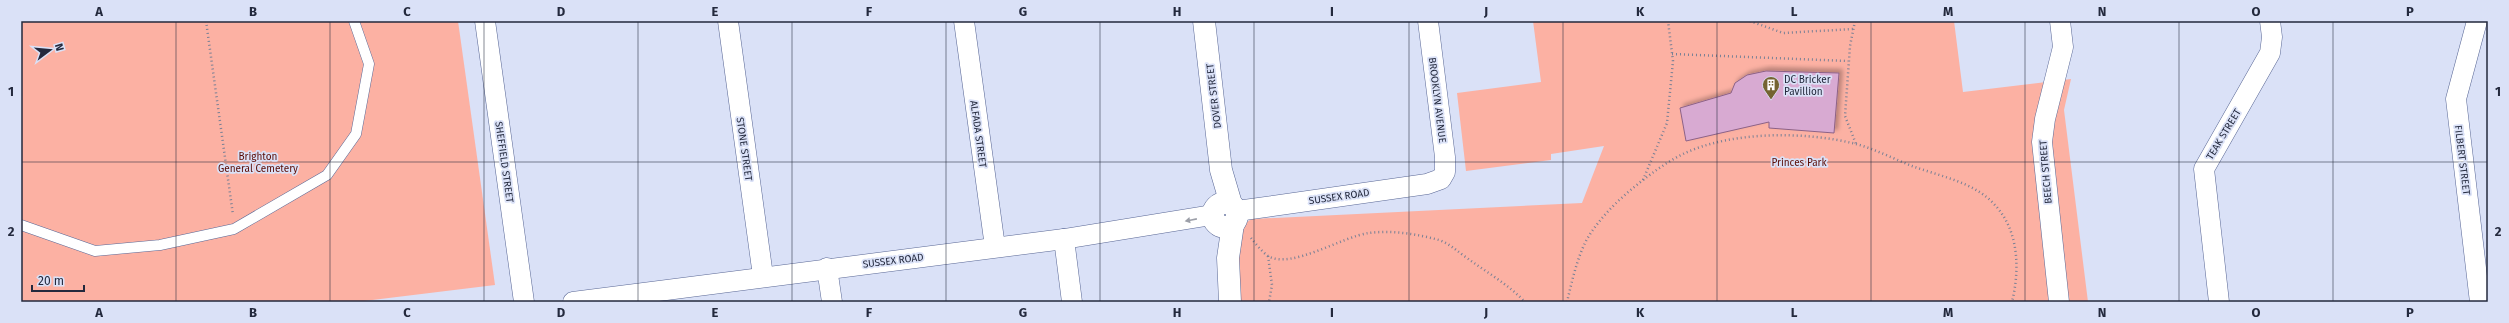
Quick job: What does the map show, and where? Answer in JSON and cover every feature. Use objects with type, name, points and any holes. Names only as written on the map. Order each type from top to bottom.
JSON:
[{"type":"street","name":"SHEFFIELD STREET","points":[[485,21],[524,302]]},
{"type":"street","name":"STONE STREET","points":[[728,21],[763,276]]},
{"type":"street","name":"ALFADA STREET","points":[[964,21],[995,247]]},
{"type":"street","name":"DOVER STREET","points":[[1204,21],[1221,170],[1228,217],[1230,302]]},
{"type":"street","name":"BROOKLYN AVENUE","points":[[1428,21],[1445,157],[1444,172],[1441,179]]},
{"type":"street","name":"BEECH STREET","points":[[2059,302],[2042,142],[2044,119],[2063,47],[2060,21]]},
{"type":"street","name":"TEAK STREET","points":[[2219,302],[2204,169],[2270,53],[2272,37],[2270,21]]},
{"type":"street","name":"FILBERT STREET","points":[[2477,21],[2456,99],[2480,302]]},
{"type":"street","name":"SUSSEX ROAD","points":[[573,302],[618,299],[763,276],[1228,217],[1272,205],[1427,184],[1441,179]]},
{"type":"street","points":[[1064,239],[1072,302]]},
{"type":"street","points":[[828,268],[832,302]]},
{"type":"lane","points":[[21,225],[95,251],[160,245],[234,229],[327,175],[356,134],[369,64],[354,21]]},
{"type":"path","points":[[206,21],[234,229]]},
{"type":"path","points":[[1643,180],[1667,123],[1672,54],[1668,21]]},
{"type":"path","points":[[1750,21],[1783,33],[1853,29]]},
{"type":"path","points":[[1855,21],[1848,61],[1845,116],[1856,144]]},
{"type":"path","points":[[1672,54],[1848,61]]},
{"type":"path","points":[[1567,302],[1578,263],[1587,240],[1611,208],[1643,180],[1684,154],[1732,140],[1788,136],[1856,144],[1970,187],[1994,204],[2007,225],[2016,251],[2017,266],[2012,302]]},
{"type":"path","points":[[1228,217],[1268,256],[1278,259],[1308,255],[1350,236],[1370,233],[1409,234],[1439,240],[1450,245],[1504,283],[1525,302]]},
{"type":"path","points":[[1268,256],[1272,285],[1269,302]]},
{"type":"green space","name":"Brighton General Cemetery","points":[[21,21],[458,21],[495,285],[356,302],[21,302]]},
{"type":"green space","name":"Princes Park","points":[[1533,21],[1954,21],[1963,92],[2071,79],[2064,110],[2088,302],[1239,302],[1236,256],[1240,233],[1245,225],[1252,219],[1582,203],[1604,146],[1551,154],[1551,160],[1466,171],[1457,93],[1541,82]]},
{"type":"building","name":"DC Bricker Pavillion","points":[[1766,71],[1839,73],[1834,133],[1769,128],[1769,122],[1686,141],[1680,108],[1731,93],[1735,83],[1747,75]]},
{"type":"place","name":"DC Bricker Pavillion","points":[[1771,100]]}]
